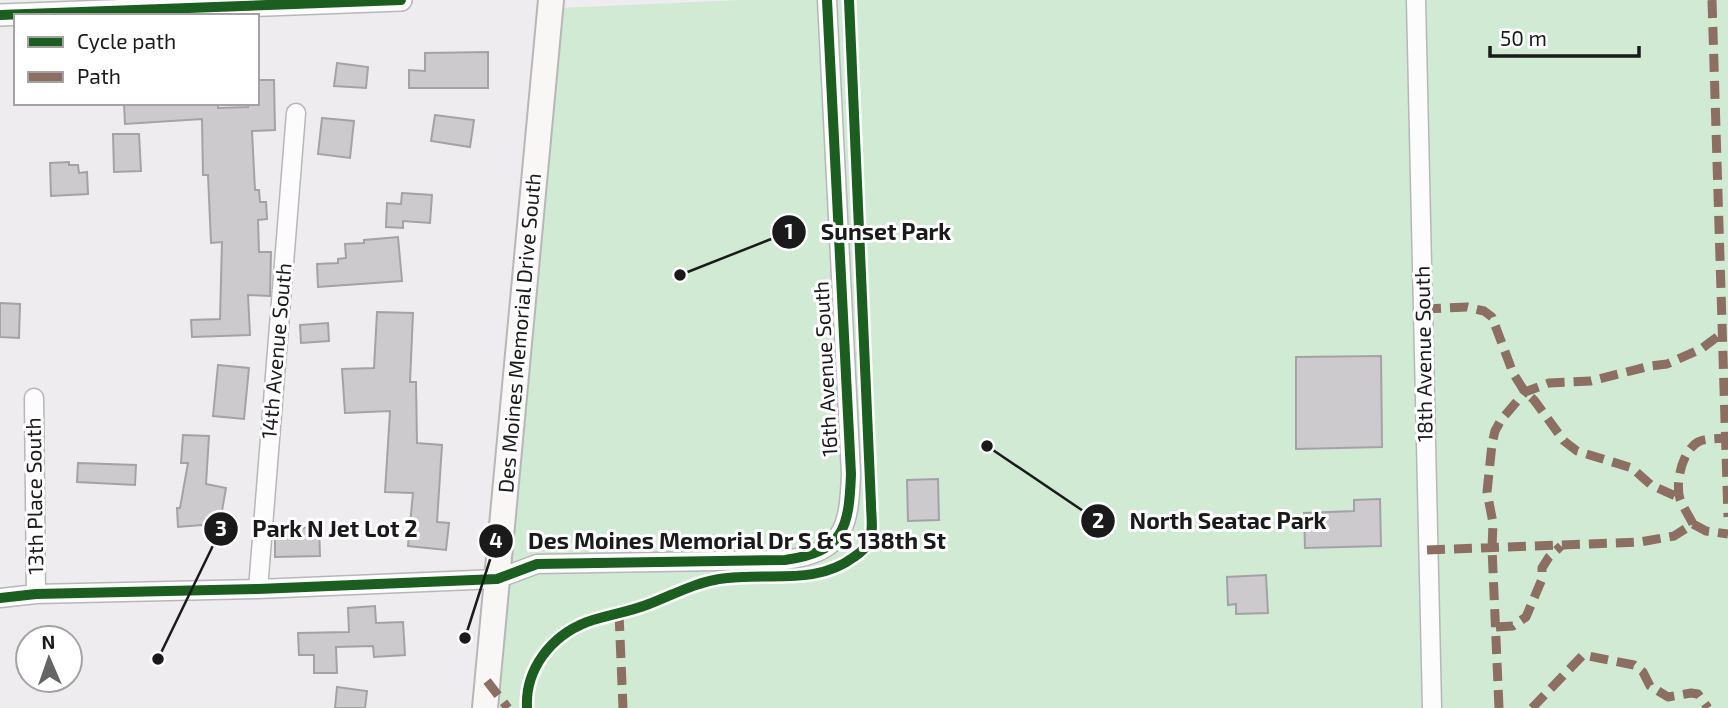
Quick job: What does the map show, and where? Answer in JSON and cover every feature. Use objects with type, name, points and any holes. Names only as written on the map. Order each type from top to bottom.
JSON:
[{"type":"main road","name":"Des Moines Memorial Drive South","points":[[485,708],[551,0]]},
{"type":"street","points":[[27,14],[401,0]]},
{"type":"street","name":"16th Avenue South","points":[[497,579],[537,564],[800,558],[817,553],[840,535],[845,526],[851,474],[827,0]]},
{"type":"street","name":"18th Avenue South","points":[[1416,0],[1432,708]]},
{"type":"street","name":"14th Avenue South","points":[[258,589],[296,114]]},
{"type":"street","name":"13th Place South","points":[[34,398],[36,594]]},
{"type":"street","points":[[0,598],[36,594],[258,589],[497,579]]},
{"type":"green space","points":[[739,0],[1728,0],[1728,708],[498,708],[560,8]]},
{"type":"building","points":[[488,52],[488,88],[409,88],[409,70],[425,71],[425,53]]},
{"type":"building","points":[[337,63],[368,67],[366,88],[334,86]]},
{"type":"building","points":[[259,80],[274,80],[275,130],[252,131],[255,190],[259,190],[260,202],[266,202],[267,219],[258,220],[259,252],[271,252],[270,296],[248,295],[250,335],[192,337],[191,320],[220,319],[222,242],[211,243],[208,175],[203,175],[202,119],[125,124],[124,105],[259,105]]},
{"type":"building","points":[[435,115],[474,120],[470,147],[431,141]]},
{"type":"building","points":[[322,118],[354,121],[350,158],[318,154]]},
{"type":"building","points":[[113,134],[139,134],[141,171],[114,172]]},
{"type":"building","points":[[69,162],[69,165],[78,165],[79,173],[87,172],[88,194],[51,196],[50,163]]},
{"type":"building","points":[[402,193],[432,195],[430,223],[403,221],[403,228],[386,227],[387,203],[401,204]]},
{"type":"building","points":[[398,237],[402,281],[318,287],[317,264],[338,263],[338,259],[346,258],[345,244]]},
{"type":"building","points":[[0,303],[20,304],[19,338],[0,337]]},
{"type":"building","points":[[377,312],[413,313],[410,382],[416,382],[417,443],[442,445],[437,522],[449,523],[446,550],[408,546],[413,493],[385,492],[390,411],[345,413],[342,369],[374,368]]},
{"type":"building","points":[[328,323],[329,341],[301,343],[300,325]]},
{"type":"building","points":[[1381,356],[1382,447],[1296,449],[1296,357]]},
{"type":"building","points":[[218,365],[249,368],[244,419],[213,416]]},
{"type":"building","points":[[183,435],[209,436],[206,484],[226,488],[219,528],[202,525],[178,527],[177,508],[180,508],[188,463],[181,463]]},
{"type":"building","points":[[78,463],[136,465],[135,485],[77,482]]},
{"type":"building","points":[[938,479],[939,520],[908,521],[907,480]]},
{"type":"building","points":[[1380,499],[1381,546],[1305,548],[1304,513],[1354,511],[1354,500]]},
{"type":"building","points":[[319,527],[320,556],[275,557],[275,529]]},
{"type":"building","points":[[1266,575],[1268,613],[1236,614],[1236,604],[1228,605],[1227,577]]},
{"type":"building","points":[[375,606],[376,623],[403,622],[405,655],[374,657],[373,646],[336,647],[337,673],[314,673],[314,655],[299,655],[298,633],[349,632],[348,608]]},
{"type":"building","points":[[337,687],[367,691],[365,708],[335,708]]},
{"type":"marked path","points":[[1712,0],[1728,517]]},
{"type":"marked path","points":[[1423,309],[1467,307],[1484,311],[1492,317],[1513,373],[1564,441],[1577,451],[1632,468],[1651,485],[1680,498]]},
{"type":"marked path","points":[[1499,708],[1493,523],[1487,492],[1492,444],[1501,420],[1525,392],[1549,383],[1591,381],[1667,364],[1701,349],[1721,334]]},
{"type":"marked path","points":[[1693,524],[1681,502],[1679,492],[1679,476],[1684,460],[1692,446],[1698,442],[1726,438],[1728,435]]},
{"type":"marked path","points":[[1427,550],[1640,542],[1674,536],[1693,524],[1706,531],[1728,534]]},
{"type":"marked path","points":[[1496,627],[1513,626],[1526,617],[1542,579],[1542,568],[1561,546]]},
{"type":"marked path","points":[[619,613],[623,708]]},
{"type":"marked path","points":[[1532,708],[1583,655],[1634,665],[1643,672],[1650,686],[1668,697],[1698,694],[1708,708]]},
{"type":"marked path","points":[[487,681],[508,708]]},
{"type":"cycle path","points":[[27,14],[401,0]]},
{"type":"cycle path","points":[[0,598],[36,594],[258,589],[497,579],[537,564],[785,560],[820,551],[831,544],[845,523],[851,474],[827,0]]},
{"type":"cycle path","points":[[527,708],[530,680],[536,667],[552,645],[574,628],[710,581],[823,572],[854,557],[869,542],[872,523],[849,0]]},
{"type":"cycle path","points":[[0,15],[14,14]]},
{"type":"place","name":"Sunset Park","points":[[680,275]]},
{"type":"place","name":"North Seatac Park","points":[[987,446]]},
{"type":"place","name":"Des Moines Memorial Dr S & S 138th St","points":[[465,638]]},
{"type":"place","name":"Park N Jet Lot 2","points":[[158,659]]}]
